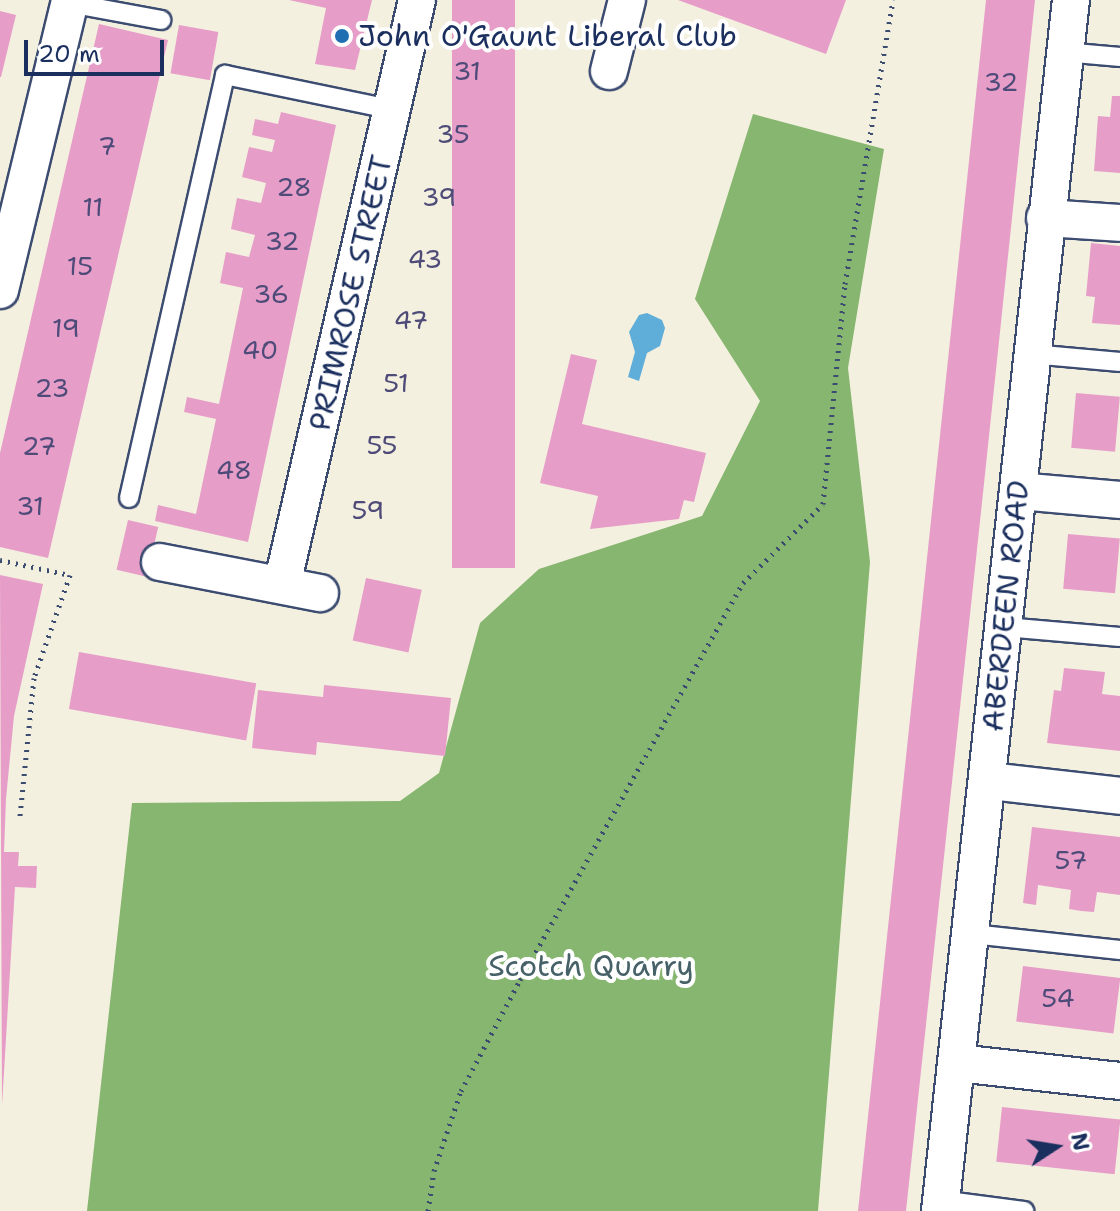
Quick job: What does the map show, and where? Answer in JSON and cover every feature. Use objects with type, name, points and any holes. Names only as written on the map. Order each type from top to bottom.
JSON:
[{"type":"street","name":"PRIMROSE STREET","points":[[282,585],[417,0]]},
{"type":"street","points":[[609,71],[627,0]]},
{"type":"street","name":"ABERDEEN ROAD","points":[[941,1205],[989,781],[1045,218],[1071,0]]},
{"type":"street","points":[[0,290],[17,149],[65,1]]},
{"type":"street","points":[[1045,218],[1120,223]]},
{"type":"street","points":[[1018,491],[1120,500]]},
{"type":"street","points":[[160,562],[320,593]]},
{"type":"street","points":[[989,781],[1120,796]]},
{"type":"street","points":[[957,1063],[1120,1081]]},
{"type":"lane","points":[[65,1],[161,20]]},
{"type":"lane","points":[[1064,52],[1120,57]]},
{"type":"lane","points":[[129,498],[225,75],[394,110]]},
{"type":"lane","points":[[1032,354],[1120,362]]},
{"type":"lane","points":[[1005,627],[1120,637]]},
{"type":"lane","points":[[972,934],[1120,950]]},
{"type":"lane","points":[[941,1205],[1024,1211]]},
{"type":"path","points":[[428,1211],[434,1171],[461,1091],[520,980],[743,583],[823,504],[845,284],[893,0]]},
{"type":"path","points":[[0,560],[70,575],[34,678],[20,817]]},
{"type":"green space","name":"Scotch Quarry","points":[[753,114],[884,149],[848,368],[870,562],[818,1211],[87,1211],[132,803],[400,801],[439,773],[480,623],[539,569],[702,516],[760,401],[695,299]]},
{"type":"water","points":[[647,313],[662,320],[665,328],[660,346],[647,353],[639,381],[628,377],[635,352],[629,332],[639,315]]},
{"type":"building","name":"John O'Gaunt Liberal Club","points":[[289,0],[372,0],[355,70],[315,64],[326,8]]},
{"type":"building","points":[[452,0],[515,0],[515,568],[452,568]]},
{"type":"building","points":[[678,0],[846,0],[826,54]]},
{"type":"building","points":[[986,0],[1035,0],[906,1211],[858,1211]]},
{"type":"building","points":[[0,11],[16,15],[1,77],[0,77]]},
{"type":"building","points":[[99,24],[168,40],[48,558],[0,547],[0,453]]},
{"type":"building","points":[[179,25],[218,32],[210,80],[170,73]]},
{"type":"building","points":[[1112,96],[1120,96],[1120,173],[1094,171],[1098,116],[1110,117]]},
{"type":"building","points":[[281,112],[336,125],[248,542],[155,521],[158,505],[196,514],[216,419],[184,412],[187,397],[219,404],[243,288],[220,283],[226,252],[249,257],[255,235],[231,229],[237,198],[261,203],[266,183],[242,177],[249,147],[272,152],[275,140],[252,135],[255,119],[278,124]]},
{"type":"building","points":[[1091,243],[1120,246],[1120,325],[1092,323],[1095,297],[1086,296]]},
{"type":"building","points":[[571,354],[597,360],[582,424],[706,453],[694,502],[684,500],[679,519],[590,529],[598,496],[540,483]]},
{"type":"building","points":[[1076,393],[1120,397],[1115,452],[1071,448]]},
{"type":"building","points":[[128,520],[158,527],[147,577],[117,570]]},
{"type":"building","points":[[1068,534],[1120,539],[1115,593],[1063,589]]},
{"type":"building","points":[[0,575],[43,584],[14,716],[6,799],[4,852],[19,852],[18,866],[37,866],[36,888],[15,887],[2,1106]]},
{"type":"building","points":[[366,578],[422,590],[408,652],[353,641]]},
{"type":"building","points":[[79,652],[256,683],[246,740],[69,709]]},
{"type":"building","points":[[1064,668],[1105,672],[1102,694],[1120,696],[1120,751],[1047,743],[1054,690],[1061,691]]},
{"type":"building","points":[[324,685],[451,698],[445,756],[317,742],[316,755],[252,748],[258,690],[323,697]]},
{"type":"building","points":[[1032,827],[1120,837],[1120,895],[1097,892],[1094,912],[1081,911],[1069,909],[1071,890],[1038,885],[1036,905],[1023,903]]},
{"type":"building","points":[[1023,966],[1120,978],[1113,1034],[1016,1022]]},
{"type":"building","points":[[1002,1107],[1120,1119],[1115,1174],[996,1162]]},
{"type":"place","name":"John O'Gaunt Liberal Club","points":[[342,36]]}]
